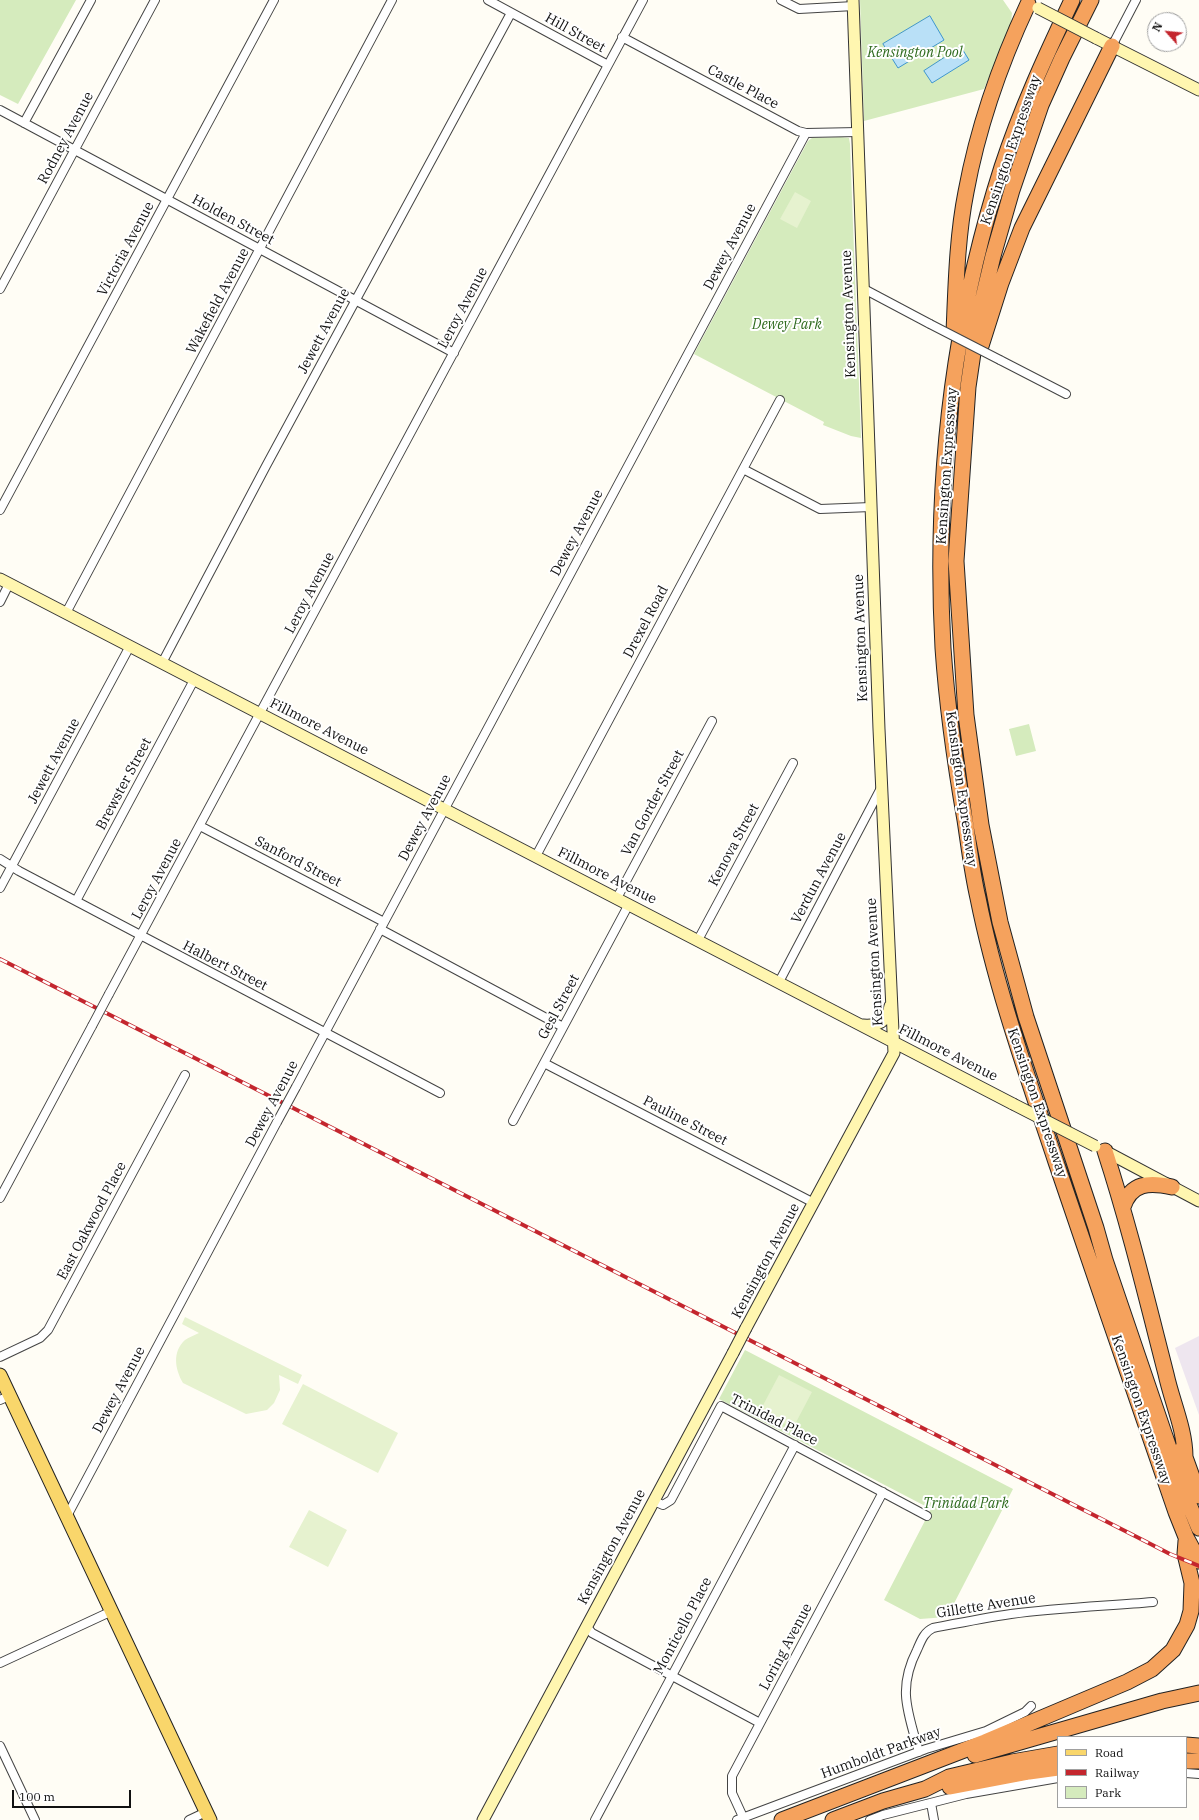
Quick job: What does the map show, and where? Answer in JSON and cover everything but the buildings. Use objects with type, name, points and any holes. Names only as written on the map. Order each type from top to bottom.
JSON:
[{"type":"highway","name":"Kensington Expressway","points":[[1072,0],[1040,66],[1003,164],[973,270],[951,386],[944,463],[940,566],[943,650],[954,751],[978,898],[1009,1022],[1135,1394],[1186,1537],[1199,1562]]},
{"type":"highway","name":"Kensington Expressway","points":[[1092,0],[1062,58],[1041,105],[1012,190],[993,256],[978,319],[968,387],[956,561],[966,715],[981,825],[1000,922],[1026,1016],[1110,1275],[1185,1495],[1199,1528]]},
{"type":"highway","points":[[951,386],[956,280],[966,193],[976,143],[991,94],[1010,43],[1029,3]]},
{"type":"highway","points":[[968,387],[1001,283],[1022,228],[1112,46]]},
{"type":"highway","points":[[1100,1149],[1123,1207],[1171,1396],[1185,1441],[1185,1457]]},
{"type":"highway","points":[[1123,1207],[1128,1195],[1138,1188],[1156,1184],[1172,1187]]},
{"type":"highway","points":[[1096,1228],[1112,1258],[1199,1496]]},
{"type":"highway","points":[[782,1820],[991,1740],[1127,1682],[1152,1669],[1164,1660],[1181,1638],[1191,1612],[1192,1583],[1185,1554],[1186,1537]]},
{"type":"highway","points":[[928,1765],[942,1765],[1162,1701],[1199,1693]]},
{"type":"highway","points":[[1187,1745],[1199,1746]]},
{"type":"highway","points":[[833,1820],[877,1803],[925,1789],[949,1777],[1012,1762],[1057,1754]]},
{"type":"highway","points":[[1187,1761],[1199,1761]]},
{"type":"highway","points":[[925,1789],[950,1787],[1021,1773],[1057,1768]]},
{"type":"main road","points":[[0,1375],[5,1398],[67,1516],[208,1816]]},
{"type":"street","points":[[24,123],[91,0]]},
{"type":"street","name":"Rodney Avenue","points":[[0,289],[155,0]]},
{"type":"street","name":"Victoria Avenue","points":[[0,510],[274,0]]},
{"type":"street","name":"Wakefield Avenue","points":[[66,613],[392,0]]},
{"type":"street","name":"Hill Street","points":[[488,0],[608,65]]},
{"type":"street","name":"Leroy Avenue","points":[[0,1198],[643,0]]},
{"type":"street","points":[[781,0],[799,9],[854,3]]},
{"type":"street","points":[[1112,46],[1136,0]]},
{"type":"street","name":"Kensington Avenue","points":[[483,1820],[894,1053],[871,507],[864,289],[861,251],[854,3]]},
{"type":"street","points":[[1029,3],[1199,90]]},
{"type":"street","name":"Jewett Avenue","points":[[162,663],[511,12]]},
{"type":"street","name":"Castle Place","points":[[622,37],[784,124],[806,133],[858,132]]},
{"type":"street","name":"Holden Street","points":[[0,110],[356,299],[454,353]]},
{"type":"street","name":"Dewey Avenue","points":[[67,1516],[806,133]]},
{"type":"street","points":[[864,289],[1066,394]]},
{"type":"street","name":"Drexel Road","points":[[536,856],[780,400]]},
{"type":"street","points":[[743,469],[820,509],[871,507]]},
{"type":"street","points":[[0,602],[5,582]]},
{"type":"street","name":"Fillmore Avenue","points":[[5,582],[1199,1200]]},
{"type":"street","name":"Jewett Avenue","points":[[0,888],[130,646]]},
{"type":"street","name":"Brewster Street","points":[[76,901],[194,680]]},
{"type":"street","name":"Van Gorder Street","points":[[617,898],[712,721]]},
{"type":"street","name":"Kenova Street","points":[[698,940],[793,763]]},
{"type":"street","name":"Verdun Avenue","points":[[779,982],[882,786]]},
{"type":"street","name":"Sanford Street","points":[[200,826],[382,925],[563,1027]]},
{"type":"street","name":"Halbert Street","points":[[0,859],[141,936],[440,1093]]},
{"type":"street","name":"Gesl Street","points":[[512,1121],[629,904]]},
{"type":"street","points":[[862,1025],[873,1026],[881,1022],[888,1015],[891,998]]},
{"type":"street","name":"Pauline Street","points":[[544,1063],[814,1203]]},
{"type":"street","name":"East Oakwood Place","points":[[0,1357],[45,1335],[185,1075]]},
{"type":"street","name":"Trinidad Place","points":[[654,1501],[664,1505],[671,1500],[721,1406],[927,1516]]},
{"type":"street","name":"Monticello Place","points":[[595,1820],[795,1445]]},
{"type":"street","name":"Loring Avenue","points":[[740,1819],[732,1793],[732,1776],[883,1492]]},
{"type":"street","name":"Gillette Avenue","points":[[919,1752],[907,1704],[906,1680],[914,1655],[927,1631],[933,1628],[977,1619],[1011,1614],[1153,1602]]},
{"type":"street","points":[[0,1663],[112,1611]]},
{"type":"street","points":[[586,1627],[592,1633],[760,1723]]},
{"type":"street","name":"Humboldt Parkway","points":[[740,1819],[919,1752],[986,1731],[1025,1712],[1031,1706]]},
{"type":"street","points":[[0,1746],[35,1820]]},
{"type":"street","points":[[1187,1773],[1199,1774]]},
{"type":"street","points":[[870,1820],[966,1794],[1057,1778]]},
{"type":"street","points":[[931,1803],[934,1820]]},
{"type":"street","points":[[190,1820],[208,1816]]},
{"type":"shaded area","points":[[1199,1336],[1199,1415],[1175,1348]]},
{"type":"green space","points":[[0,0],[76,0],[18,104],[0,95]]},
{"type":"green space","name":"Kensington Pool","points":[[860,0],[1003,0],[1012,13],[1011,23],[984,89],[864,121]]},
{"type":"green space","name":"Dewey Park","points":[[812,138],[849,138],[850,144],[861,438],[851,436],[823,425],[824,422],[694,354],[808,141]]},
{"type":"green space","points":[[795,192],[811,201],[797,228],[780,219]]},
{"type":"green space","points":[[1029,724],[1036,751],[1016,756],[1009,729]]},
{"type":"green space","points":[[185,1317],[302,1375],[298,1384],[279,1375],[280,1390],[274,1403],[267,1410],[246,1414],[183,1383],[178,1372],[176,1361],[178,1350],[185,1340],[199,1333],[182,1324]]},
{"type":"green space","name":"Trinidad Park","points":[[745,1350],[1013,1489],[947,1617],[920,1619],[884,1600],[931,1509],[719,1399]]},
{"type":"green space","points":[[779,1375],[812,1392],[793,1428],[760,1411]]},
{"type":"green space","points":[[303,1384],[398,1433],[378,1473],[282,1424]]},
{"type":"green space","points":[[309,1510],[347,1530],[328,1567],[289,1547]]},
{"type":"water","name":"Kensington Pool","points":[[930,16],[944,40],[898,68],[883,44]]},
{"type":"water","name":"Kensington Pool","points":[[961,47],[969,60],[932,83],[924,71]]},
{"type":"railway","points":[[0,959],[1170,1554],[1199,1566]]}]
